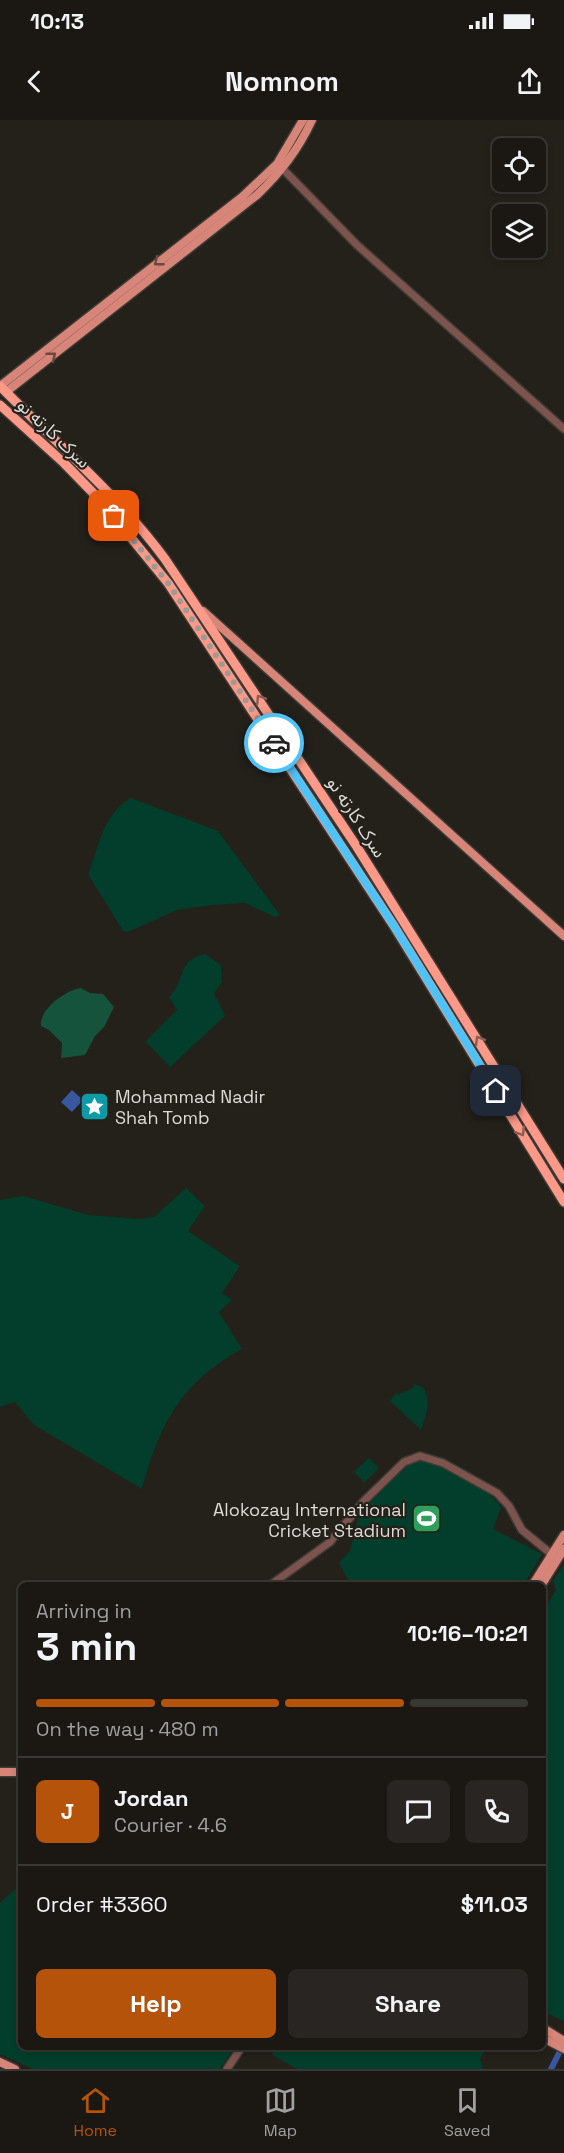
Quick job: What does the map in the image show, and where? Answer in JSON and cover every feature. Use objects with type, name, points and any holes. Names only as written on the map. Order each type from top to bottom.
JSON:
[{"type":"highway","name":"سرک کارته نو","points":[[2,388],[107,489],[143,529],[194,602],[405,921],[564,1179]]},
{"type":"highway","name":"سرک کارته نو","points":[[0,405],[64,463],[101,501],[153,562],[394,926],[564,1202]]},
{"type":"highway","points":[[210,647],[218,638]]},
{"type":"main road","points":[[280,166],[303,120]]},
{"type":"main road","points":[[2,388],[243,206],[299,147],[312,120]]},
{"type":"main road","points":[[194,602],[221,629],[564,936]]},
{"type":"main road","points":[[543,1582],[564,1535]]},
{"type":"main road","points":[[535,1582],[564,1548]]},
{"type":"main road","points":[[0,1772],[18,1772]]},
{"type":"main road","points":[[546,2030],[564,2041]]},
{"type":"main road","points":[[546,2040],[564,2049]]},
{"type":"main road","points":[[0,2062],[15,2069]]},
{"type":"street","points":[[280,166],[357,246],[564,429]]},
{"type":"street","points":[[275,1582],[330,1542],[364,1501],[404,1462],[420,1456],[443,1463],[497,1493],[509,1506],[522,1530],[555,1556]]},
{"type":"street","points":[[227,2069],[240,2050]]},
{"type":"green space","points":[[131,798],[218,831],[280,915],[275,917],[245,903],[212,905],[177,910],[128,932],[123,931],[88,874],[108,822],[114,812]]},
{"type":"green space","points":[[205,954],[221,965],[222,982],[214,993],[225,1016],[170,1067],[146,1042],[177,1010],[169,997],[186,966],[196,957]]},
{"type":"green space","points":[[81,988],[90,993],[103,994],[114,1007],[85,1055],[61,1058],[62,1043],[49,1030],[41,1026],[44,1013],[61,996]]},
{"type":"green space","points":[[186,1188],[205,1206],[188,1231],[240,1266],[222,1293],[232,1300],[219,1312],[242,1349],[203,1376],[176,1407],[157,1444],[142,1489],[34,1425],[15,1402],[0,1407],[0,1200],[24,1196],[88,1215],[140,1219],[154,1217]]},
{"type":"green space","points":[[414,1384],[423,1387],[427,1398],[425,1419],[421,1430],[390,1401],[396,1393],[398,1395],[413,1388]]},
{"type":"green space","points":[[369,1458],[379,1468],[364,1483],[354,1472]]},
{"type":"green space","name":"Alokozay International Cricket Stadium","points":[[418,1460],[440,1467],[475,1483],[494,1498],[501,1507],[493,1529],[542,1554],[525,1582],[349,1582],[339,1563],[350,1551],[360,1510],[408,1465]]},
{"type":"green space","points":[[564,1564],[563,2021],[546,2012],[546,1606],[556,1590],[553,1581]]},
{"type":"green space","points":[[18,1887],[18,2050],[233,2050],[220,2069],[33,2069],[0,2054],[0,1903]]},
{"type":"green space","points":[[275,2050],[485,2050],[480,2059],[483,2069],[297,2069],[272,2055]]},
{"type":"water","points":[[72,1090],[83,1100],[72,1112],[61,1102]]},
{"type":"waterway","points":[[551,2069],[559,2053]]},
{"type":"way so far","points":[[114,516],[168,583],[274,743]]},
{"type":"place","name":"Mohammad Nadir Shah Tomb","points":[[94,1106]]},
{"type":"place","name":"Alokozay International Cricket Stadium","points":[[427,1519]]},
{"type":"route","points":[[274,743],[394,926],[496,1091]]}]
